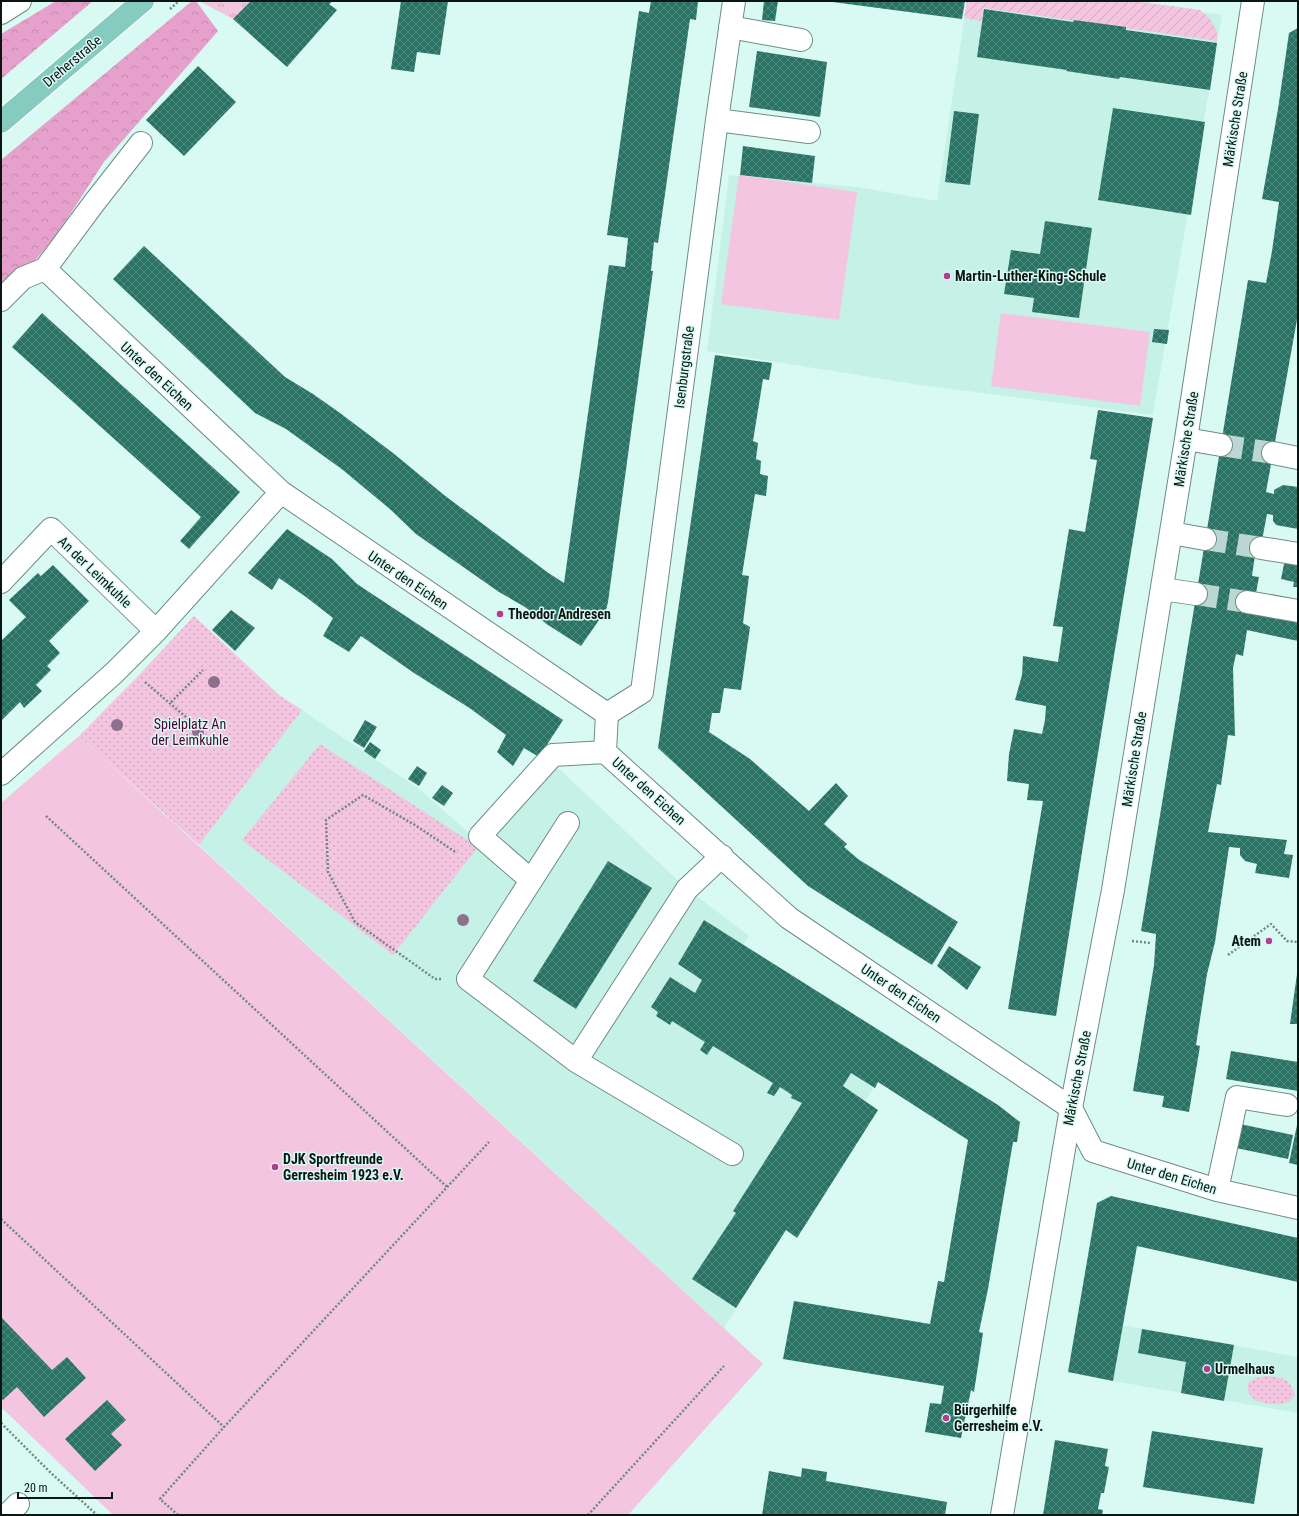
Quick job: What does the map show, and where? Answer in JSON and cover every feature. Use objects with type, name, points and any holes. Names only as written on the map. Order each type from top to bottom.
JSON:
[{"type":"main road","name":"Dreherstraße","points":[[1,122],[143,1]]},
{"type":"street","points":[[1,13],[20,1]]},
{"type":"street","name":"Isenburgstraße","points":[[607,714],[642,692],[716,120],[734,1]]},
{"type":"street","name":"Märkische Straße","points":[[1002,1515],[1071,1108],[1113,890],[1186,439],[1253,1]]},
{"type":"street","points":[[730,27],[801,40]]},
{"type":"street","points":[[716,120],[809,132]]},
{"type":"street","points":[[1,300],[23,278],[45,269],[141,143]]},
{"type":"street","name":"Unter den Eichen","points":[[45,269],[281,492],[607,714],[605,752],[789,918],[1071,1108],[1093,1151],[1217,1190],[1298,1208]]},
{"type":"street","points":[[1186,439],[1221,445]]},
{"type":"street","points":[[1273,453],[1298,458]]},
{"type":"street","points":[[1,774],[114,673],[156,631],[281,492]]},
{"type":"street","name":"An der Leimkuhle","points":[[1,582],[51,529],[156,631]]},
{"type":"street","points":[[1171,533],[1205,539]]},
{"type":"street","points":[[1261,548],[1298,554]]},
{"type":"street","points":[[1162,589],[1196,594]]},
{"type":"street","points":[[1247,602],[1298,611]]},
{"type":"street","points":[[531,880],[480,836],[553,755],[605,752]]},
{"type":"street","points":[[568,823],[468,979],[576,1061],[732,1154]]},
{"type":"street","points":[[576,1061],[687,889],[722,856]]},
{"type":"street","points":[[1217,1190],[1237,1097],[1287,1105]]},
{"type":"path","points":[[171,702],[203,670]]},
{"type":"path","points":[[114,673],[138,676],[171,702],[194,724]]},
{"type":"path","points":[[468,979],[435,979],[355,922],[328,872],[326,820],[363,795],[415,825],[461,856],[480,836]]},
{"type":"path","points":[[46,816],[447,1187]]},
{"type":"path","points":[[1228,955],[1272,924],[1286,941],[1298,942]]},
{"type":"path","points":[[178,1515],[160,1499],[224,1427],[489,1142]]},
{"type":"path","points":[[1,1219],[224,1427]]},
{"type":"path","points":[[588,1515],[724,1366]]},
{"type":"path","points":[[1,1423],[51,1473],[97,1515]]},
{"type":"shaded area","name":"Martin-Luther-King-Schule","points":[[967,1],[1129,1],[1222,15],[1153,415],[920,385],[707,351],[729,175],[857,187],[937,201]]},
{"type":"shaded area","points":[[302,710],[418,788],[470,834],[556,766],[687,889],[748,935],[748,938],[743,945],[901,1044],[724,1328],[199,845]]},
{"type":"shaded area","name":"Urmelhaus","points":[[1122,1325],[1298,1357],[1298,1413],[1113,1381]]},
{"type":"green space","points":[[56,1],[93,1],[1,79],[1,34]]},
{"type":"green space","points":[[192,1],[196,1],[218,31],[104,162],[56,236],[1,300],[1,160]]},
{"type":"green space","points":[[199,1],[251,1],[233,19]]},
{"type":"green space","points":[[967,1],[1135,1],[1200,10],[1210,19],[1217,32],[1217,41],[984,8],[981,21],[964,18]]},
{"type":"green space","points":[[739,175],[857,192],[839,320],[721,304]]},
{"type":"green space","points":[[1001,313],[1150,332],[1140,406],[991,386]]},
{"type":"green space","name":"Spielplatz An der Leimkuhle","points":[[194,616],[279,695],[302,710],[199,845],[79,736]]},
{"type":"green space","name":"DJK Sportfreunde Gerresheim 1923 e.V.","points":[[79,736],[763,1364],[628,1515],[113,1515],[1,1407],[1,803]]},
{"type":"green space","points":[[320,744],[478,847],[393,955],[242,840]]},
{"type":"green space","points":[[1268,1376],[1282,1378],[1291,1385],[1295,1395],[1290,1401],[1282,1404],[1272,1404],[1258,1401],[1251,1396],[1249,1393],[1248,1383],[1256,1378]]},
{"type":"building","points":[[251,1],[333,1],[329,4],[337,10],[287,67],[233,19]]},
{"type":"building","points":[[401,1],[448,1],[440,55],[417,52],[414,72],[391,69]]},
{"type":"building","points":[[651,1],[698,1],[696,20],[690,19],[658,243],[654,242],[651,271],[653,271],[608,602],[606,610],[581,646],[548,625],[525,607],[499,592],[416,534],[391,510],[343,470],[286,429],[255,413],[113,279],[144,246],[285,377],[340,413],[393,453],[444,495],[564,583],[609,265],[625,267],[628,238],[607,235],[639,11],[649,13]]},
{"type":"building","points":[[764,1],[778,1],[775,21],[762,20]]},
{"type":"building","points":[[825,1],[965,1],[962,19]]},
{"type":"building","points":[[984,9],[1073,22],[1074,20],[1126,27],[1126,30],[1217,43],[1210,90],[1120,77],[1119,79],[977,57]]},
{"type":"building","points":[[1298,28],[1298,314],[1266,492],[1274,494],[1274,490],[1283,485],[1298,487],[1298,529],[1276,525],[1273,521],[1273,515],[1267,514],[1259,556],[1255,555],[1252,576],[1259,577],[1255,598],[1298,620],[1298,641],[1247,630],[1243,656],[1236,654],[1233,668],[1235,736],[1228,735],[1221,785],[1217,784],[1208,832],[1287,840],[1284,854],[1293,855],[1289,878],[1255,873],[1257,864],[1245,861],[1240,855],[1240,848],[1229,847],[1215,942],[1207,974],[1196,1045],[1200,1046],[1189,1112],[1162,1107],[1164,1096],[1133,1091],[1154,965],[1156,934],[1141,931],[1248,280],[1266,283],[1272,251],[1279,202],[1262,199],[1278,109],[1289,33]]},
{"type":"building","points":[[757,51],[827,62],[820,117],[749,107]]},
{"type":"building","points":[[198,66],[236,102],[184,156],[146,120]]},
{"type":"building","points":[[1113,108],[1205,122],[1191,215],[1098,200]]},
{"type":"building","points":[[954,111],[979,114],[970,185],[945,182]]},
{"type":"building","points":[[743,146],[815,156],[812,183],[740,175]]},
{"type":"building","points":[[1045,221],[1092,228],[1079,318],[1032,312],[1034,298],[1004,294],[1011,250],[1040,254]]},
{"type":"building","points":[[42,313],[240,492],[189,549],[180,541],[201,517],[12,347]]},
{"type":"building","points":[[1154,329],[1169,330],[1167,344],[1152,342]]},
{"type":"building","points":[[715,355],[772,363],[769,380],[763,379],[753,441],[758,443],[756,459],[761,461],[760,474],[768,476],[766,496],[755,494],[742,575],[749,576],[743,623],[750,627],[741,690],[724,688],[720,713],[712,713],[709,732],[750,759],[809,811],[836,783],[848,796],[824,824],[847,844],[844,847],[858,859],[958,922],[932,965],[808,886],[658,748]]},
{"type":"building","points":[[1098,410],[1153,418],[1056,1016],[1008,1009],[1043,801],[1027,800],[1029,784],[1007,781],[1009,754],[1014,729],[1042,734],[1046,706],[1015,700],[1022,675],[1023,656],[1058,662],[1063,627],[1053,626],[1069,529],[1085,532],[1097,460],[1090,459]]},
{"type":"building","points":[[287,529],[332,559],[357,584],[563,720],[539,757],[524,748],[513,766],[497,752],[506,735],[471,709],[414,673],[361,636],[349,652],[323,636],[333,618],[279,578],[272,590],[248,573]]},
{"type":"building","points":[[1285,559],[1298,561],[1298,587],[1293,587],[1294,582],[1281,579]]},
{"type":"building","points":[[53,565],[89,601],[49,641],[60,653],[47,666],[51,670],[36,685],[42,691],[24,708],[20,702],[1,721],[1,641],[26,617],[9,600],[38,573],[41,576]]},
{"type":"building","points":[[231,610],[255,628],[235,651],[212,630]]},
{"type":"building","points":[[365,720],[377,727],[364,748],[353,741]]},
{"type":"building","points":[[370,742],[381,750],[375,759],[364,751]]},
{"type":"building","points":[[417,766],[427,773],[419,786],[408,779]]},
{"type":"building","points":[[442,785],[453,793],[444,806],[432,798]]},
{"type":"building","points":[[608,861],[652,888],[576,1009],[533,981]]},
{"type":"building","points":[[704,920],[998,1105],[1020,1122],[1017,1142],[1013,1142],[988,1289],[979,1332],[983,1333],[974,1392],[971,1390],[961,1438],[925,1432],[930,1403],[941,1404],[944,1386],[783,1359],[794,1301],[930,1324],[938,1281],[944,1282],[968,1140],[878,1082],[875,1088],[851,1073],[843,1086],[878,1110],[797,1238],[786,1230],[736,1308],[692,1279],[736,1213],[733,1211],[802,1103],[791,1098],[792,1095],[780,1087],[774,1096],[767,1093],[773,1083],[713,1046],[707,1055],[700,1050],[705,1042],[672,1021],[670,1025],[656,1016],[658,1012],[651,1007],[670,977],[695,993],[702,980],[678,964]]},
{"type":"building","points":[[949,946],[981,967],[967,990],[937,966]]},
{"type":"building","points":[[1297,974],[1298,1024],[1290,1024]]},
{"type":"building","points":[[1231,1051],[1298,1062],[1298,1091],[1226,1079]]},
{"type":"building","points":[[1240,1124],[1293,1135],[1288,1159],[1236,1148]]},
{"type":"building","points":[[1298,1125],[1298,1165],[1289,1163]]},
{"type":"building","points":[[1111,1196],[1298,1238],[1298,1282],[1137,1246],[1113,1381],[1068,1372],[1097,1203]]},
{"type":"building","points":[[1,1317],[52,1370],[67,1357],[86,1378],[44,1417],[17,1387],[3,1400],[1,1398]]},
{"type":"building","points":[[1142,1329],[1234,1345],[1224,1401],[1181,1393],[1186,1362],[1138,1353]]},
{"type":"building","points":[[107,1400],[126,1420],[111,1434],[122,1445],[95,1471],[65,1439]]},
{"type":"building","points":[[1152,1431],[1263,1448],[1254,1504],[1143,1487]]},
{"type":"building","points":[[1055,1440],[1108,1449],[1105,1466],[1109,1467],[1104,1493],[1101,1493],[1098,1509],[1103,1510],[1102,1515],[1043,1515]]},
{"type":"building","points":[[802,1468],[827,1472],[826,1481],[947,1502],[945,1515],[762,1515],[769,1471],[801,1477]]},
{"type":"tunnel","points":[[1221,445],[1273,453]]},
{"type":"tunnel","points":[[1205,539],[1261,548]]},
{"type":"tunnel","points":[[1196,594],[1247,602]]},
{"type":"place","name":"Martin-Luther-King-Schule","points":[[947,276]]},
{"type":"place","name":"Theodor Andresen","points":[[500,614]]},
{"type":"place","name":"Atem","points":[[1269,941]]},
{"type":"place","name":"DJK Sportfreunde Gerresheim 1923 e.V.","points":[[275,1167]]},
{"type":"place","name":"Urmelhaus","points":[[1207,1369]]},
{"type":"place","name":"Bürgerhilfe Gerresheim e.V.","points":[[946,1418]]}]
